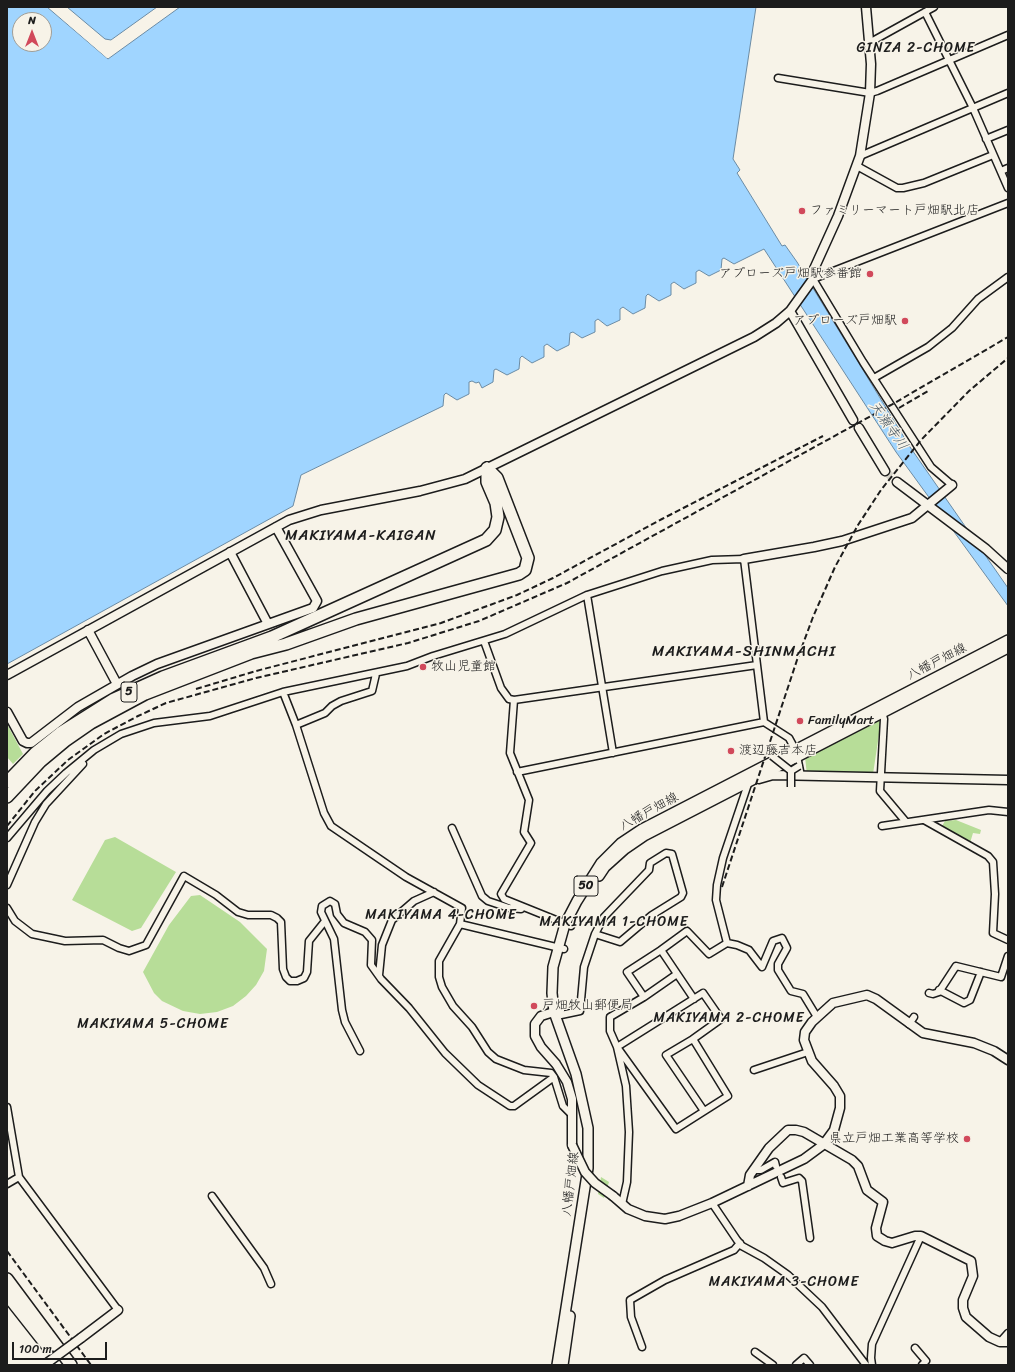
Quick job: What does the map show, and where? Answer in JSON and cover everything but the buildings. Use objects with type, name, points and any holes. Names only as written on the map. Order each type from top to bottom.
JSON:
[{"type":"highway","name":"5","points":[[7,782],[35,753],[60,733],[114,699],[163,677],[272,637],[424,570],[486,540],[495,530],[498,517],[496,503],[487,482],[487,468]]},
{"type":"highway","name":"5","points":[[7,797],[41,761],[91,723],[145,694],[251,653],[286,644],[356,619],[513,577],[525,570],[528,558],[526,551],[497,478],[487,468]]},
{"type":"highway","points":[[7,1279],[71,1365]]},
{"type":"highway","points":[[7,1295],[62,1365]]},
{"type":"main road","name":"八幡戸畑線","points":[[557,1365],[588,1168],[588,1128],[583,1098],[559,1013],[559,968],[561,949],[568,925],[601,863],[622,843],[642,829],[798,758],[1008,640]]},
{"type":"main road","name":"八幡戸畑線","points":[[568,925],[605,867],[625,849],[644,836],[748,781],[798,758],[882,712],[1008,648]]},
{"type":"main road","name":"八幡戸畑線","points":[[559,1013],[582,1072],[594,1127],[594,1168],[578,1261],[563,1365]]},
{"type":"street","points":[[7,675],[294,518],[321,510],[443,485],[465,479],[754,337],[790,312],[813,279],[814,269],[838,216],[860,156],[870,93],[869,43],[866,7]]},
{"type":"street","points":[[869,43],[934,7]]},
{"type":"street","points":[[925,12],[973,108],[1008,188]]},
{"type":"street","points":[[778,78],[870,93],[1008,35]]},
{"type":"street","points":[[860,156],[1008,93]]},
{"type":"street","points":[[986,139],[1008,130]]},
{"type":"street","points":[[857,166],[897,188],[903,188],[924,183],[993,155]]},
{"type":"street","points":[[1000,171],[1008,168]]},
{"type":"street","points":[[813,279],[1008,202]]},
{"type":"street","points":[[874,378],[928,347],[952,328],[978,299],[1008,277]]},
{"type":"street","points":[[7,838],[47,791],[94,750],[121,734],[137,728],[170,720],[210,716],[283,692],[376,674],[407,666],[433,656],[505,634],[587,595],[662,571],[697,563],[744,559],[814,547],[842,541],[912,518],[952,485],[931,467],[813,279]]},
{"type":"street","points":[[790,312],[854,420]]},
{"type":"street","points":[[859,428],[885,471]]},
{"type":"street","points":[[897,482],[929,504],[986,549],[1008,569]]},
{"type":"street","points":[[7,712],[23,741],[27,744],[31,743],[78,707],[117,684],[157,664],[313,608],[317,601],[276,527]]},
{"type":"street","points":[[230,552],[268,624]]},
{"type":"street","points":[[744,559],[764,722]]},
{"type":"street","points":[[587,595],[613,753]]},
{"type":"street","points":[[88,630],[117,684]]},
{"type":"street","points":[[484,641],[501,688],[509,699],[514,700],[757,666]]},
{"type":"street","points":[[296,725],[325,713],[341,701],[372,691],[376,674]]},
{"type":"street","points":[[283,692],[296,725],[324,813],[331,826],[406,877],[462,908],[460,924],[439,961],[439,977],[442,987],[453,1006],[472,1027],[488,1052],[496,1059],[524,1070],[551,1073],[554,1077],[563,1106],[572,1115]]},
{"type":"street","points":[[514,700],[510,753],[529,800],[524,832],[531,843],[501,894],[504,899],[527,910],[568,925]]},
{"type":"street","points":[[882,712],[884,719],[880,791],[906,822]]},
{"type":"street","points":[[517,772],[764,722],[789,738],[798,758],[801,776]]},
{"type":"street","points":[[7,885],[35,822],[46,804],[94,750]]},
{"type":"street","points":[[772,756],[791,771]]},
{"type":"street","points":[[791,787],[791,771],[798,758]]},
{"type":"street","points":[[727,943],[716,900],[717,885],[723,858],[748,781],[773,775],[1008,780]]},
{"type":"street","points":[[882,826],[989,810],[1008,812]]},
{"type":"street","points":[[924,820],[988,856],[993,862],[995,894],[993,933],[1007,941]]},
{"type":"street","points":[[452,828],[482,896],[488,901],[509,908],[527,910]]},
{"type":"street","points":[[595,934],[620,942],[652,914],[681,897],[683,893],[672,854],[666,853],[650,863],[649,870],[604,916],[595,934],[584,967],[580,1012],[541,1016],[535,1024],[535,1036],[540,1047],[556,1064],[567,1082],[572,1099],[572,1145],[585,1172],[595,1183],[628,1209],[645,1216],[665,1219],[679,1216],[712,1203],[804,1159],[823,1145],[834,1130],[840,1108],[840,1096],[834,1086],[812,1061],[804,1040],[805,1032],[817,1017],[833,1002],[867,995],[876,999],[923,1033],[974,1043],[994,1051],[1008,1060]]},
{"type":"street","points":[[7,908],[15,921],[32,934],[65,941],[103,940],[129,951],[146,945],[184,876],[216,895],[238,912],[271,915],[277,918],[281,922],[283,969],[286,977],[290,981],[297,981],[304,978],[307,972],[309,941],[325,922]]},
{"type":"street","points":[[379,975],[382,944],[392,920],[414,901],[434,892]]},
{"type":"street","points":[[360,1051],[345,1022],[342,1010],[334,939],[321,912],[322,906],[330,901],[335,904],[337,914],[344,922],[365,932],[372,940],[371,965],[445,1053],[478,1085],[510,1106],[514,1106],[554,1077]]},
{"type":"street","points":[[460,924],[561,949]]},
{"type":"street","points":[[644,997],[627,972],[661,950],[686,931],[709,954],[727,943],[750,950],[762,967],[773,941],[782,938],[787,948],[778,964],[778,970],[791,991],[803,994],[817,1017]]},
{"type":"street","points":[[661,950],[694,999]]},
{"type":"street","points":[[929,993],[933,994],[940,990],[956,966],[1002,978],[1008,956]]},
{"type":"street","points":[[940,990],[964,1004],[970,1000],[981,972]]},
{"type":"street","points":[[622,1204],[627,1182],[629,1132],[626,1086],[617,1047],[610,1030],[610,1017],[644,997],[677,974]]},
{"type":"street","points":[[617,1047],[703,993],[721,1019],[693,1039],[666,1055],[704,1111]]},
{"type":"street","points":[[909,1024],[914,1017]]},
{"type":"street","points":[[617,1047],[676,1129],[728,1096],[693,1039]]},
{"type":"street","points":[[754,1070],[808,1052]]},
{"type":"street","points":[[7,1107],[19,1177],[118,1310],[46,1364]]},
{"type":"street","points":[[748,1186],[750,1175],[769,1148],[788,1130],[804,1132],[823,1145],[852,1160],[858,1166],[867,1190],[883,1202],[876,1228],[877,1236],[892,1243],[921,1236],[936,1242],[971,1261],[974,1276],[963,1300],[962,1308],[966,1317],[989,1337],[1004,1342],[1008,1332]]},
{"type":"street","points":[[753,1170],[761,1170],[775,1162],[776,1166]]},
{"type":"street","points":[[7,1184],[19,1177]]},
{"type":"street","points":[[781,1177],[782,1182],[799,1178],[802,1181],[810,1238]]},
{"type":"street","points":[[212,1196],[264,1268],[271,1284]]},
{"type":"street","points":[[712,1203],[740,1243],[788,1275],[818,1303],[866,1365]]},
{"type":"street","points":[[872,1365],[872,1344],[921,1236]]},
{"type":"street","points":[[642,1347],[631,1318],[630,1300],[665,1280],[734,1250],[740,1243]]},
{"type":"street","points":[[915,1348],[926,1364]]},
{"type":"street","points":[[755,1352],[773,1365]]},
{"type":"street","points":[[796,1365],[804,1358],[810,1365]]},
{"type":"green space","points":[[880,718],[880,728],[873,774],[807,775],[805,757]]},
{"type":"green space","points":[[7,724],[23,754],[13,764],[7,757]]},
{"type":"green space","points":[[956,820],[981,830],[980,834],[973,833],[970,843],[942,826],[945,821]]},
{"type":"green space","points":[[115,837],[176,872],[141,928],[132,931],[72,900],[105,840]]},
{"type":"green space","points":[[200,895],[240,922],[267,949],[264,971],[256,985],[246,996],[233,1006],[217,1012],[200,1014],[183,1011],[162,1001],[154,993],[143,972],[169,925],[191,896]]},
{"type":"green space","points":[[601,1177],[609,1182],[604,1198],[598,1194]]},
{"type":"water","name":"天瀬寺川","points":[[7,7],[47,7],[108,59],[180,7],[756,7],[733,159],[740,170],[737,173],[782,246],[785,245],[797,262],[910,447],[1008,588],[1008,606],[896,452],[764,249],[734,264],[724,258],[722,259],[721,270],[709,276],[699,270],[696,272],[696,283],[684,289],[674,282],[671,284],[671,295],[659,301],[648,294],[646,296],[645,308],[633,314],[623,307],[620,309],[620,320],[607,326],[598,319],[595,321],[595,332],[582,338],[573,332],[570,333],[569,345],[557,351],[547,344],[544,346],[544,357],[532,363],[522,356],[520,358],[519,369],[507,375],[496,369],[494,370],[493,382],[482,388],[479,382],[469,382],[469,394],[457,400],[446,393],[444,395],[443,406],[301,475],[293,506],[7,664]]},
{"type":"water","points":[[67,7],[157,7],[111,40],[105,39]]},
{"type":"pier","points":[[48,7],[108,57],[179,7],[107,58]]},
{"type":"pier","points":[[65,7],[106,41],[111,41],[159,7],[111,42],[104,41]]},
{"type":"tunnel","points":[[885,471],[897,482]]},
{"type":"railway","points":[[7,826],[35,791],[68,760],[104,734],[138,716],[166,703],[256,678],[408,643],[479,621],[567,583],[891,405],[1008,337]]},
{"type":"railway","points":[[722,887],[797,660],[813,617],[835,567],[858,525],[881,490],[921,440],[969,391],[1008,358]]},
{"type":"railway","points":[[899,408],[928,391]]},
{"type":"railway","points":[[196,689],[256,671],[441,623],[517,595],[553,578],[662,519],[823,436]]},
{"type":"railway","points":[[7,1251],[91,1365]]},
{"type":"place","name":"ファミリーマート戸畑駅北店","points":[[802,211]]},
{"type":"place","name":"アプローズ戸畑駅参番館","points":[[870,274]]},
{"type":"place","name":"アプローズ戸畑駅","points":[[905,321]]},
{"type":"place","name":"牧山児童館","points":[[423,667]]},
{"type":"place","name":"FamilyMart","points":[[800,721]]},
{"type":"place","name":"渡辺藤吉本店","points":[[731,751]]},
{"type":"place","name":"戸畑牧山郵便局","points":[[534,1006]]},
{"type":"place","name":"県立戸畑工業高等学校","points":[[967,1139]]},
{"type":"district","name":"GINZA 2-CHOME","points":[[916,48]]},
{"type":"district","name":"MAKIYAMA-KAIGAN","points":[[361,536]]},
{"type":"district","name":"MAKIYAMA-SHINMACHI","points":[[744,652]]},
{"type":"district","name":"MAKIYAMA 4-CHOME","points":[[441,915]]},
{"type":"district","name":"MAKIYAMA 1-CHOME","points":[[614,922]]},
{"type":"district","name":"MAKIYAMA 2-CHOME","points":[[729,1018]]},
{"type":"district","name":"MAKIYAMA 5-CHOME","points":[[153,1024]]},
{"type":"district","name":"MAKIYAMA 3-CHOME","points":[[784,1282]]}]
